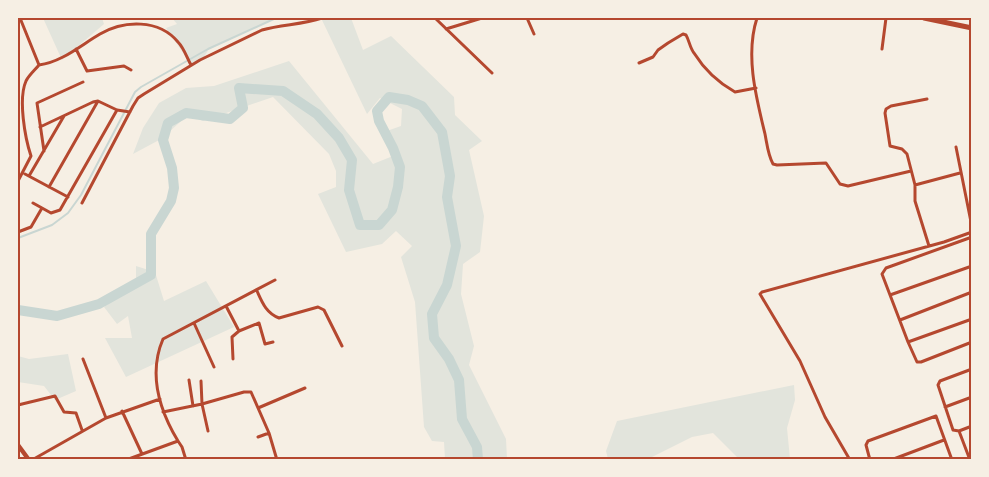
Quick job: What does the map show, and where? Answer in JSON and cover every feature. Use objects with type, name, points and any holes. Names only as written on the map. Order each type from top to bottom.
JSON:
[{"type":"main road","points":[[924,18],[972,28]]},
{"type":"main road","points":[[18,445],[30,460]]},
{"type":"street","points":[[20,18],[39,65]]},
{"type":"street","points":[[82,203],[129,111],[138,98],[191,65],[262,30],[304,24],[322,18]]},
{"type":"street","points":[[435,18],[492,72]]},
{"type":"street","points":[[446,29],[482,18]]},
{"type":"street","points":[[527,18],[534,34]]},
{"type":"street","points":[[757,18],[752,38],[752,58],[760,115],[772,162],[775,165],[826,164],[840,184],[848,186],[911,172]]},
{"type":"street","points":[[882,49],[886,18]]},
{"type":"street","points":[[18,181],[31,156],[24,130],[25,86],[28,77],[39,65],[56,61],[108,30],[134,24],[148,24],[164,29],[179,42],[191,65]]},
{"type":"street","points":[[639,63],[653,57],[668,42],[683,34],[686,35],[693,52],[717,80],[735,92],[756,88]]},
{"type":"street","points":[[76,49],[87,72],[124,66],[131,70]]},
{"type":"street","points":[[44,151],[37,103],[83,82]]},
{"type":"street","points":[[927,99],[886,109],[885,113],[890,146],[906,152],[915,185],[915,201],[929,246]]},
{"type":"street","points":[[40,127],[98,101],[117,110],[129,111]]},
{"type":"street","points":[[49,187],[98,101]]},
{"type":"street","points":[[33,204],[51,213],[60,210],[117,110]]},
{"type":"street","points":[[64,116],[44,151],[27,175],[68,197]]},
{"type":"street","points":[[956,147],[972,227]]},
{"type":"street","points":[[915,185],[960,173]]},
{"type":"street","points":[[18,232],[31,227],[42,208]]},
{"type":"street","points":[[850,460],[825,417],[800,361],[760,294],[972,232]]},
{"type":"street","points":[[972,237],[884,269],[882,274],[917,362],[972,342]]},
{"type":"street","points":[[890,295],[972,266]]},
{"type":"street","points":[[186,460],[181,444],[178,442],[163,412],[160,400],[156,375],[163,339],[275,280]]},
{"type":"street","points":[[257,291],[264,306],[269,312],[279,318],[318,307],[324,310],[342,346]]},
{"type":"street","points":[[900,320],[972,292]]},
{"type":"street","points":[[226,306],[239,331]]},
{"type":"street","points":[[908,342],[972,319]]},
{"type":"street","points":[[194,323],[214,367]]},
{"type":"street","points":[[233,359],[232,337],[233,334],[239,331],[259,323],[265,344],[273,342]]},
{"type":"street","points":[[84,358],[106,418]]},
{"type":"street","points":[[972,369],[938,383],[953,430],[959,431],[972,426]]},
{"type":"street","points":[[189,380],[194,406]]},
{"type":"street","points":[[201,381],[202,404],[208,431]]},
{"type":"street","points":[[258,408],[305,388]]},
{"type":"street","points":[[163,412],[194,406],[248,391],[253,396],[269,433],[277,460]]},
{"type":"street","points":[[18,405],[55,396],[64,412],[77,414],[82,430]]},
{"type":"street","points":[[945,407],[972,397]]},
{"type":"street","points":[[30,460],[106,418],[122,411],[160,400]]},
{"type":"street","points":[[122,411],[142,454]]},
{"type":"street","points":[[870,460],[866,445],[868,441],[935,416],[938,418],[952,460]]},
{"type":"street","points":[[959,431],[970,460]]},
{"type":"street","points":[[258,437],[269,433]]},
{"type":"street","points":[[890,460],[944,440]]},
{"type":"street","points":[[126,460],[178,442]]},
{"type":"shaded area","points":[[43,18],[102,18],[104,24],[62,60]]},
{"type":"shaded area","points":[[172,18],[277,18],[209,49],[202,60],[192,66],[166,28],[177,24]]},
{"type":"shaded area","points":[[321,18],[351,18],[363,50],[391,36],[454,97],[455,115],[482,141],[469,150],[484,216],[480,252],[463,264],[461,294],[474,346],[469,365],[506,439],[507,459],[445,459],[444,442],[432,441],[424,427],[415,302],[401,257],[412,246],[396,231],[382,244],[346,252],[318,194],[336,187],[336,171],[329,154],[273,97],[203,121],[188,115],[161,139],[133,154],[143,128],[159,103],[186,88],[214,86],[289,61],[373,164],[393,156],[384,132],[401,126],[402,109],[380,98],[367,114]]},
{"type":"shaded area","points":[[136,266],[155,272],[164,301],[206,281],[234,327],[126,377],[105,338],[132,338],[128,316],[117,324],[104,307],[136,282]]},
{"type":"shaded area","points":[[68,354],[76,391],[55,400],[44,386],[18,382],[18,356],[29,359]]},
{"type":"shaded area","points":[[794,385],[795,400],[787,428],[790,459],[739,459],[713,433],[692,437],[648,459],[608,459],[606,451],[617,421]]},
{"type":"waterway","points":[[18,238],[52,225],[68,213],[81,195],[135,92],[208,49],[276,18]]},
{"type":"waterway","points":[[18,310],[57,316],[99,304],[151,275],[151,234],[171,201],[174,188],[172,168],[163,140],[168,123],[186,113],[230,119],[243,108],[239,88],[283,91],[317,114],[339,138],[352,160],[349,190],[360,225],[379,225],[392,210],[398,187],[400,167],[393,148],[379,121],[377,111],[389,97],[408,100],[422,106],[442,132],[450,176],[447,197],[456,246],[447,285],[432,314],[434,338],[449,359],[459,380],[462,419],[477,447],[478,460]]}]
